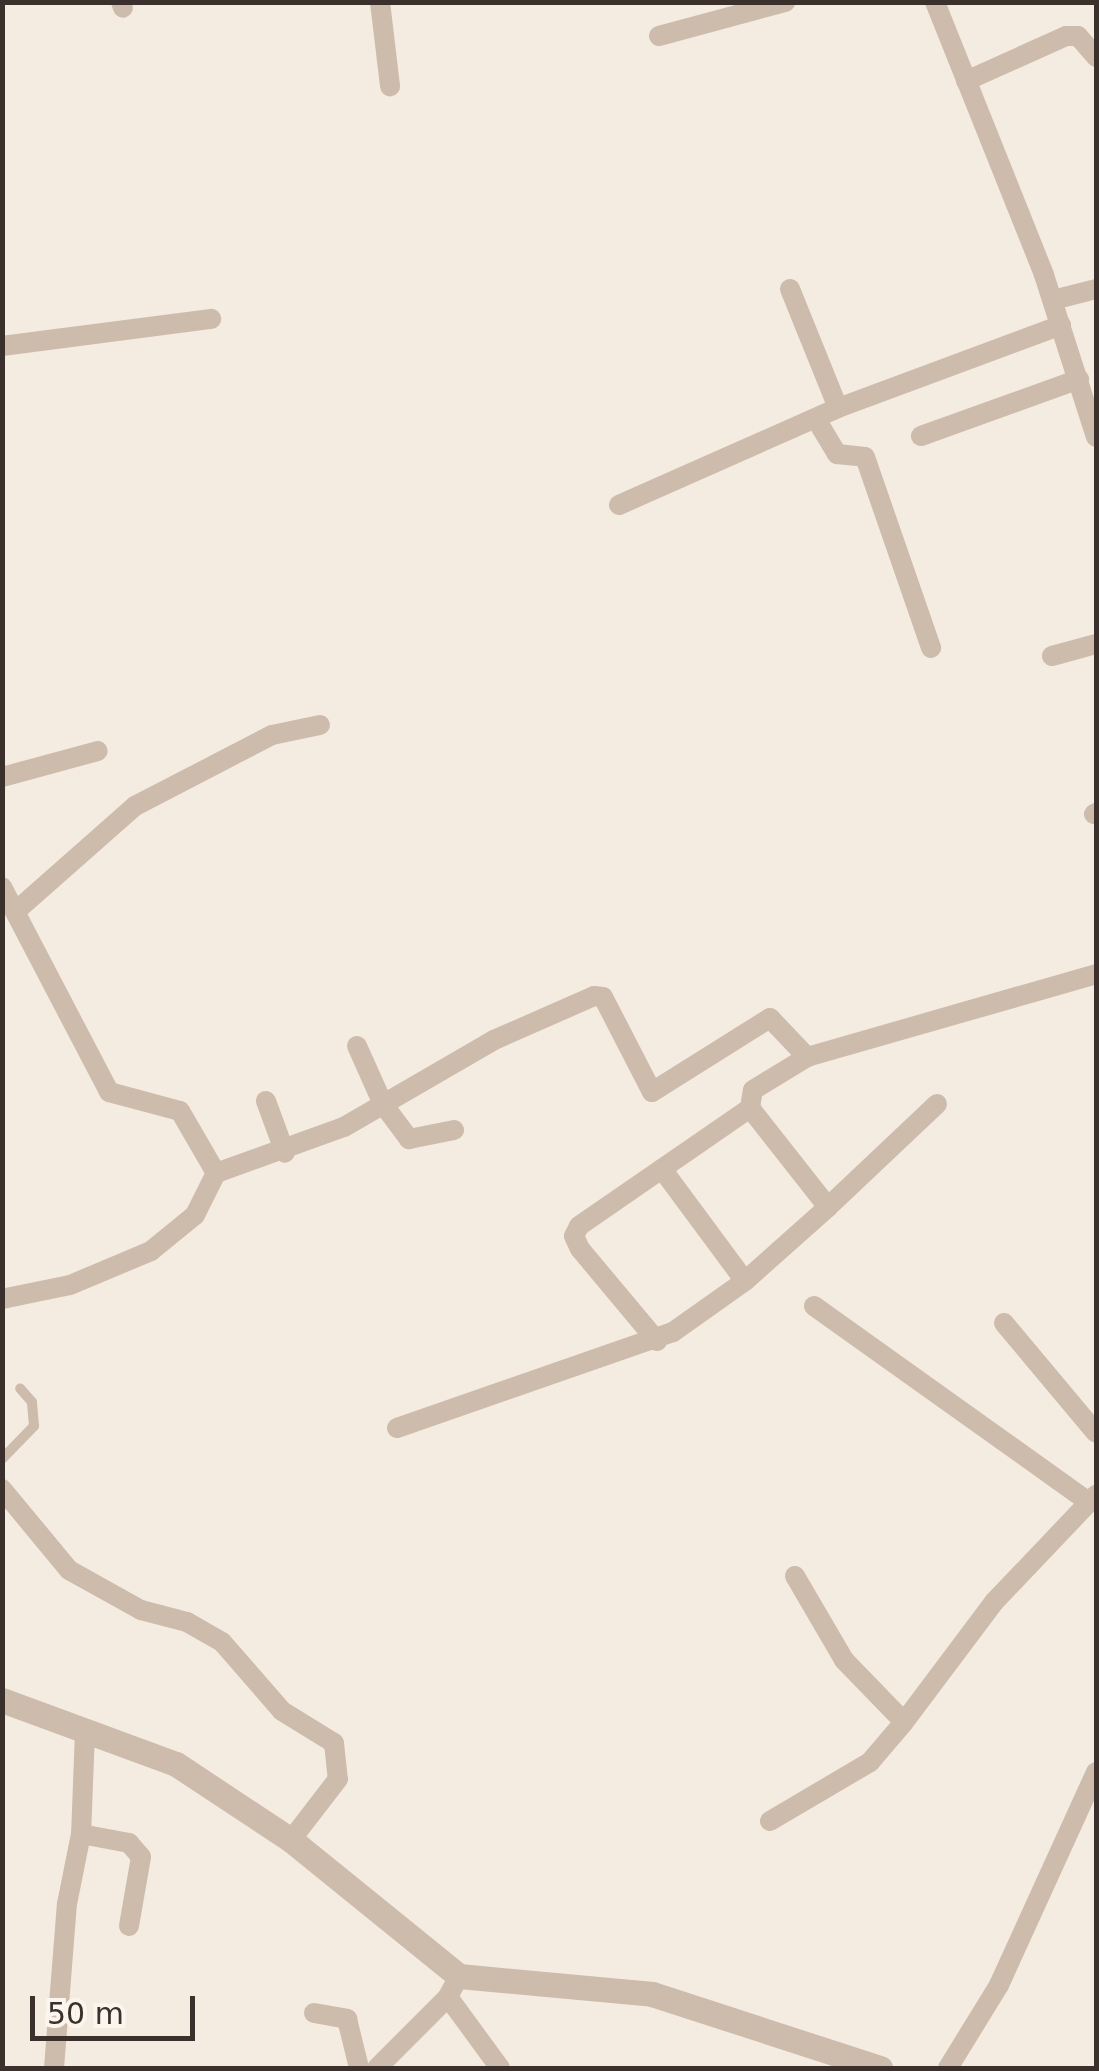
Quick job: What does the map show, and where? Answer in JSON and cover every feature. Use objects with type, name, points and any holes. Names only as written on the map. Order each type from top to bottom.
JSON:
[{"type":"street","points":[[380,2],[390,86]]},
{"type":"street","points":[[659,36],[784,2]]},
{"type":"street","points":[[935,2],[1053,300],[1096,437]]},
{"type":"street","points":[[966,81],[1066,36],[1078,36],[1096,56]]},
{"type":"street","points":[[790,289],[838,408]]},
{"type":"street","points":[[1053,300],[1096,289]]},
{"type":"street","points":[[2,346],[211,319]]},
{"type":"street","points":[[619,505],[838,408],[1062,325]]},
{"type":"street","points":[[920,436],[1080,379]]},
{"type":"street","points":[[816,419],[837,454],[865,457],[931,648]]},
{"type":"street","points":[[1052,656],[1096,644]]},
{"type":"street","points":[[16,911],[135,806],[272,735],[320,725]]},
{"type":"street","points":[[2,777],[98,750]]},
{"type":"street","points":[[2,887],[109,1092],[180,1111],[194,1124],[216,1173]]},
{"type":"street","points":[[656,1341],[574,1236],[578,1226],[750,1108],[754,1090],[807,1057],[1096,974]]},
{"type":"street","points":[[2,1299],[70,1285],[151,1251],[195,1215],[216,1173],[285,1153],[383,1104],[494,1040],[599,995],[652,1092],[770,1018],[807,1057]]},
{"type":"street","points":[[357,1046],[383,1104],[409,1139],[454,1130]]},
{"type":"street","points":[[266,1101],[285,1153]]},
{"type":"street","points":[[397,1428],[656,1341],[745,1281],[937,1104]]},
{"type":"street","points":[[750,1108],[828,1207]]},
{"type":"street","points":[[662,1169],[745,1281]]},
{"type":"street","points":[[770,1821],[870,1762],[994,1602],[1093,1498],[814,1306]]},
{"type":"street","points":[[1004,1323],[1096,1433]]},
{"type":"street","points":[[2,1489],[69,1570],[142,1610],[187,1622],[222,1642],[282,1712],[334,1743],[338,1779],[291,1840]]},
{"type":"street","points":[[796,1576],[844,1660],[904,1722]]},
{"type":"street","points":[[2,1700],[176,1764],[291,1840],[454,1987],[500,2068]]},
{"type":"street","points":[[54,2068],[67,1904],[80,1834],[85,1732]]},
{"type":"street","points":[[948,2068],[999,1985],[1096,1772]]},
{"type":"street","points":[[80,1834],[138,1848],[128,1926]]},
{"type":"street","points":[[377,2068],[454,1987],[652,1994],[880,2068]]},
{"type":"street","points":[[314,2013],[348,2019],[359,2068]]},
{"type":"lane","points":[[2,1459],[34,1426],[32,1402],[20,1388]]}]
